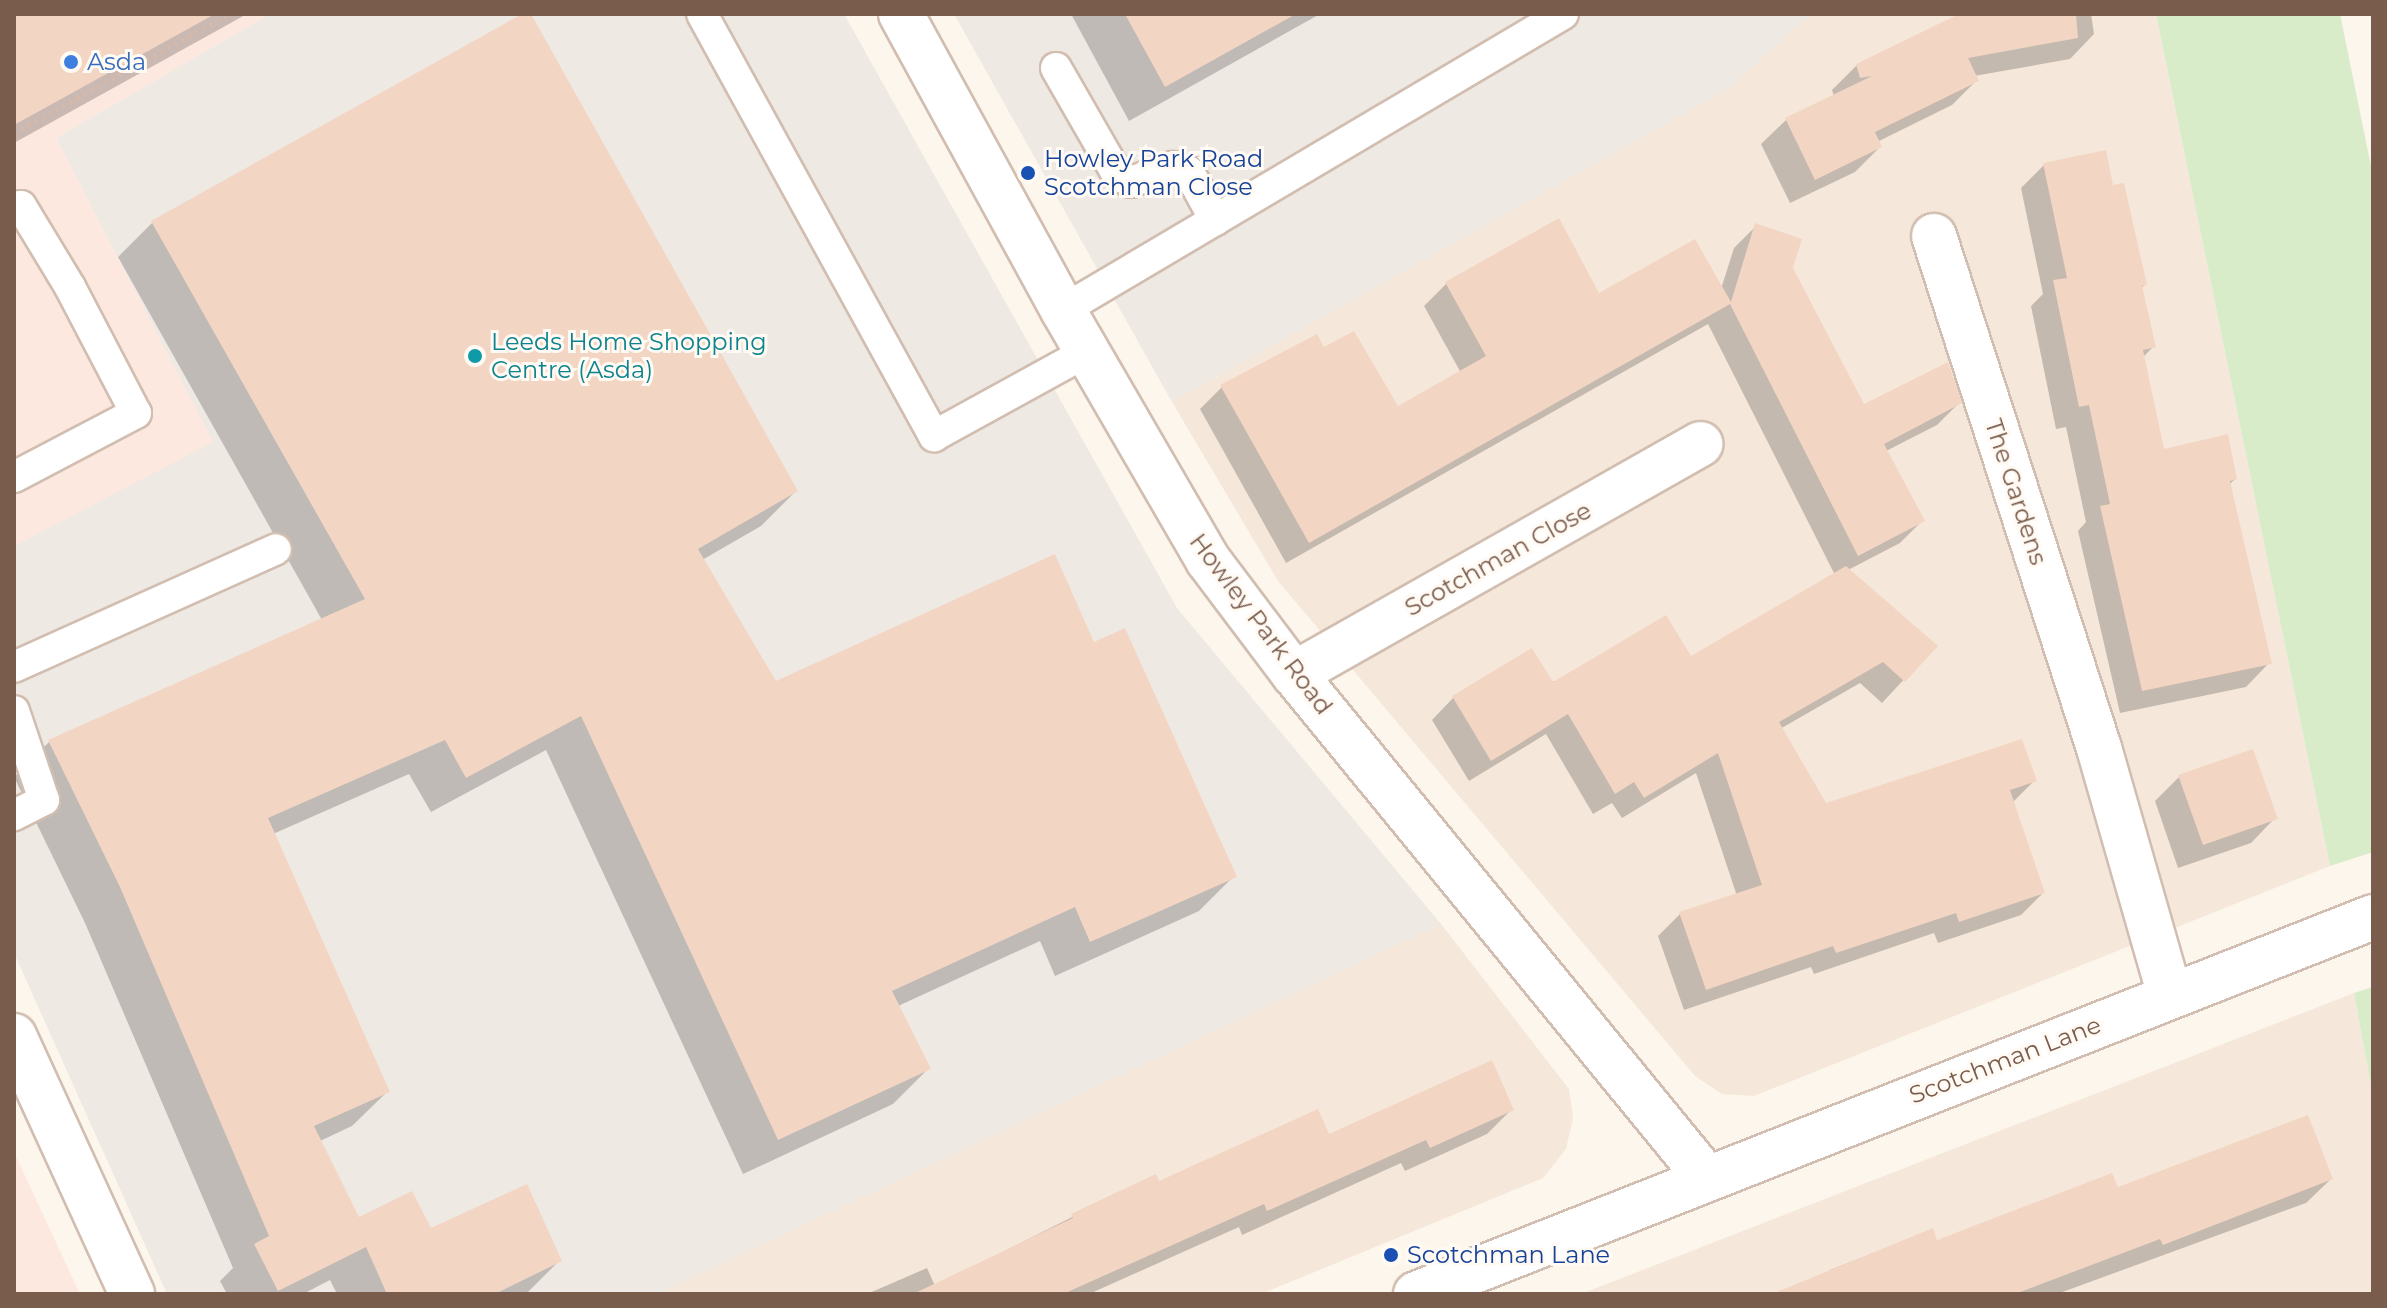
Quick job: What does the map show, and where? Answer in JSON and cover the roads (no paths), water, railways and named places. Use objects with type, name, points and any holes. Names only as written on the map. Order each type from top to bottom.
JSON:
[{"type":"street","name":"Howley Park Road","points":[[901,14],[1063,310],[1208,560],[1294,674],[1705,1176]]},
{"type":"street","name":"The Gardens","points":[[1934,236],[2113,742],[2170,996]]},
{"type":"street","name":"Scotchman Close","points":[[1294,674],[1701,444]]},
{"type":"street","name":"Scotchman Lane","points":[[1416,1294],[1705,1176],[2373,917]]},
{"type":"street","points":[[14,1036],[132,1294]]},
{"type":"lane","points":[[702,14],[934,436],[1087,352]]},
{"type":"lane","points":[[1063,310],[1563,14]]},
{"type":"lane","points":[[1056,68],[1117,174],[1131,182],[1172,167],[1189,172],[1215,220]]},
{"type":"lane","points":[[14,207],[21,206],[70,287],[136,413],[14,477]]},
{"type":"lane","points":[[14,667],[276,549]]},
{"type":"lane","points":[[14,711],[44,800],[14,815]]},
{"type":"place","name":"Asda","points":[[71,62]]},
{"type":"place","name":"Howley Park Road Scotchman Close","points":[[1028,173]]},
{"type":"place","name":"Leeds Home Shopping Centre (Asda)","points":[[475,356]]},
{"type":"place","name":"Scotchman Lane","points":[[1391,1255]]}]
